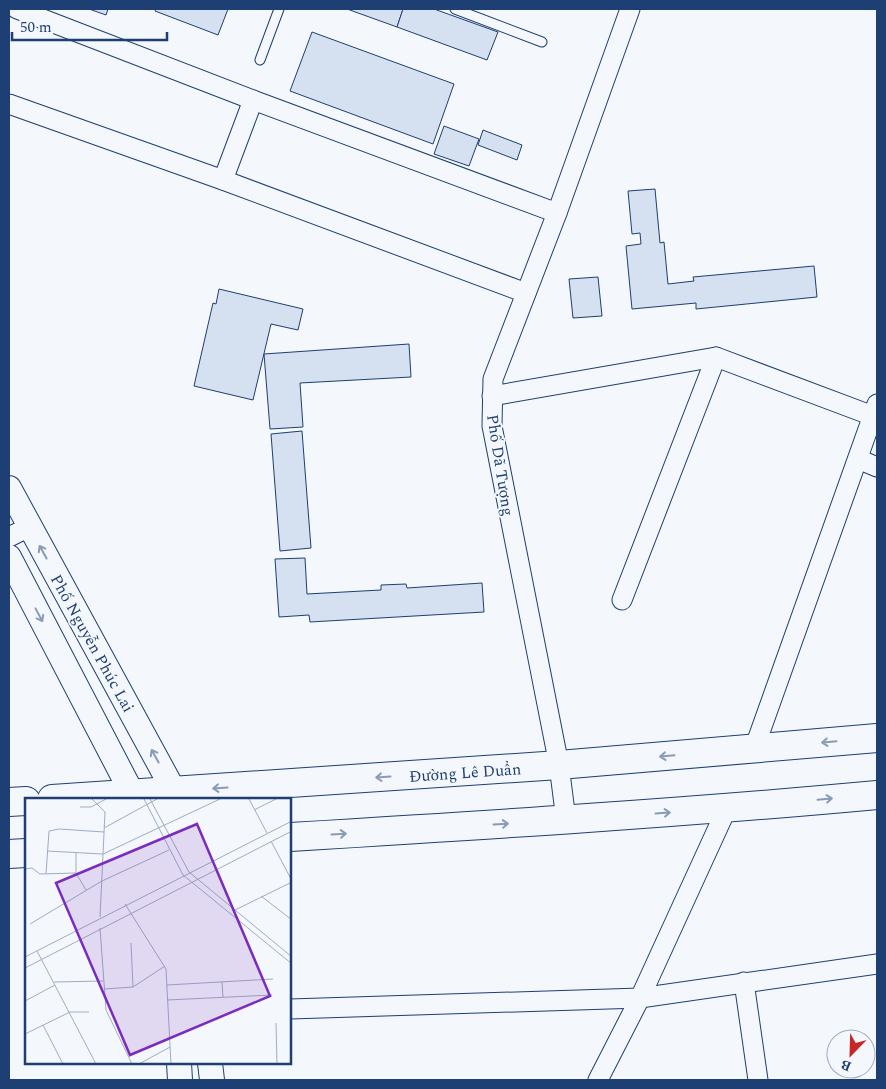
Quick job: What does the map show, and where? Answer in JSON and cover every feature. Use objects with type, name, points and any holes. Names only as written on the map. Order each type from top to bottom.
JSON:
[{"type":"main road","name":"Đường Lê Duẩn","points":[[79,798],[175,795],[559,766],[877,738]]},
{"type":"main road","points":[[291,837],[566,820],[877,795]]},
{"type":"main road","points":[[9,802],[25,801]]},
{"type":"main road","points":[[9,854],[25,853]]},
{"type":"street","points":[[17,9],[253,100],[557,213]]},
{"type":"street","name":"Phố Dã Tượng","points":[[566,820],[559,766],[492,426],[493,379],[557,213],[630,9]]},
{"type":"street","points":[[223,180],[253,100]]},
{"type":"street","points":[[9,104],[223,180],[526,293]]},
{"type":"street","points":[[622,600],[716,357]]},
{"type":"street","points":[[492,396],[716,357],[875,410],[754,749]]},
{"type":"street","points":[[858,459],[877,467]]},
{"type":"street","name":"Phố Nguyễn Phúc Lai","points":[[9,488],[19,532],[175,795]]},
{"type":"street","name":"Phố Nguyễn Phúc Lai","points":[[9,556],[134,796]]},
{"type":"street","points":[[598,1080],[640,998],[727,808]]},
{"type":"street","points":[[291,1009],[640,998],[877,964]]},
{"type":"street","points":[[744,982],[758,1080]]},
{"type":"street","points":[[179,1064],[180,1080]]},
{"type":"street","points":[[210,1064],[212,1080]]},
{"type":"lane","points":[[260,60],[279,9]]},
{"type":"lane","points":[[455,9],[542,42]]},
{"type":"building","points":[[89,9],[108,9],[106,15]]},
{"type":"building","points":[[156,9],[228,9],[218,35],[155,11]]},
{"type":"building","points":[[347,9],[403,9],[397,27]]},
{"type":"building","points":[[403,9],[434,9],[498,32],[487,60],[397,27]]},
{"type":"building","points":[[312,32],[454,84],[433,144],[290,91]]},
{"type":"building","points":[[444,126],[479,139],[469,166],[434,154]]},
{"type":"building","points":[[483,130],[522,145],[517,160],[478,145]]},
{"type":"building","points":[[655,189],[660,243],[664,242],[668,284],[694,281],[693,277],[814,266],[817,297],[696,309],[696,303],[632,309],[626,246],[641,244],[640,233],[632,234],[628,191]]},
{"type":"building","points":[[598,277],[602,316],[573,318],[569,279]]},
{"type":"building","points":[[219,289],[303,309],[298,330],[271,324],[253,400],[194,386],[213,303],[216,304]]},
{"type":"building","points":[[409,344],[411,377],[300,383],[303,427],[270,429],[264,354]]},
{"type":"building","points":[[302,431],[311,548],[280,551],[271,434]]},
{"type":"building","points":[[305,558],[307,594],[381,590],[381,585],[406,584],[407,588],[482,583],[484,612],[310,622],[309,615],[279,617],[275,559]]}]
